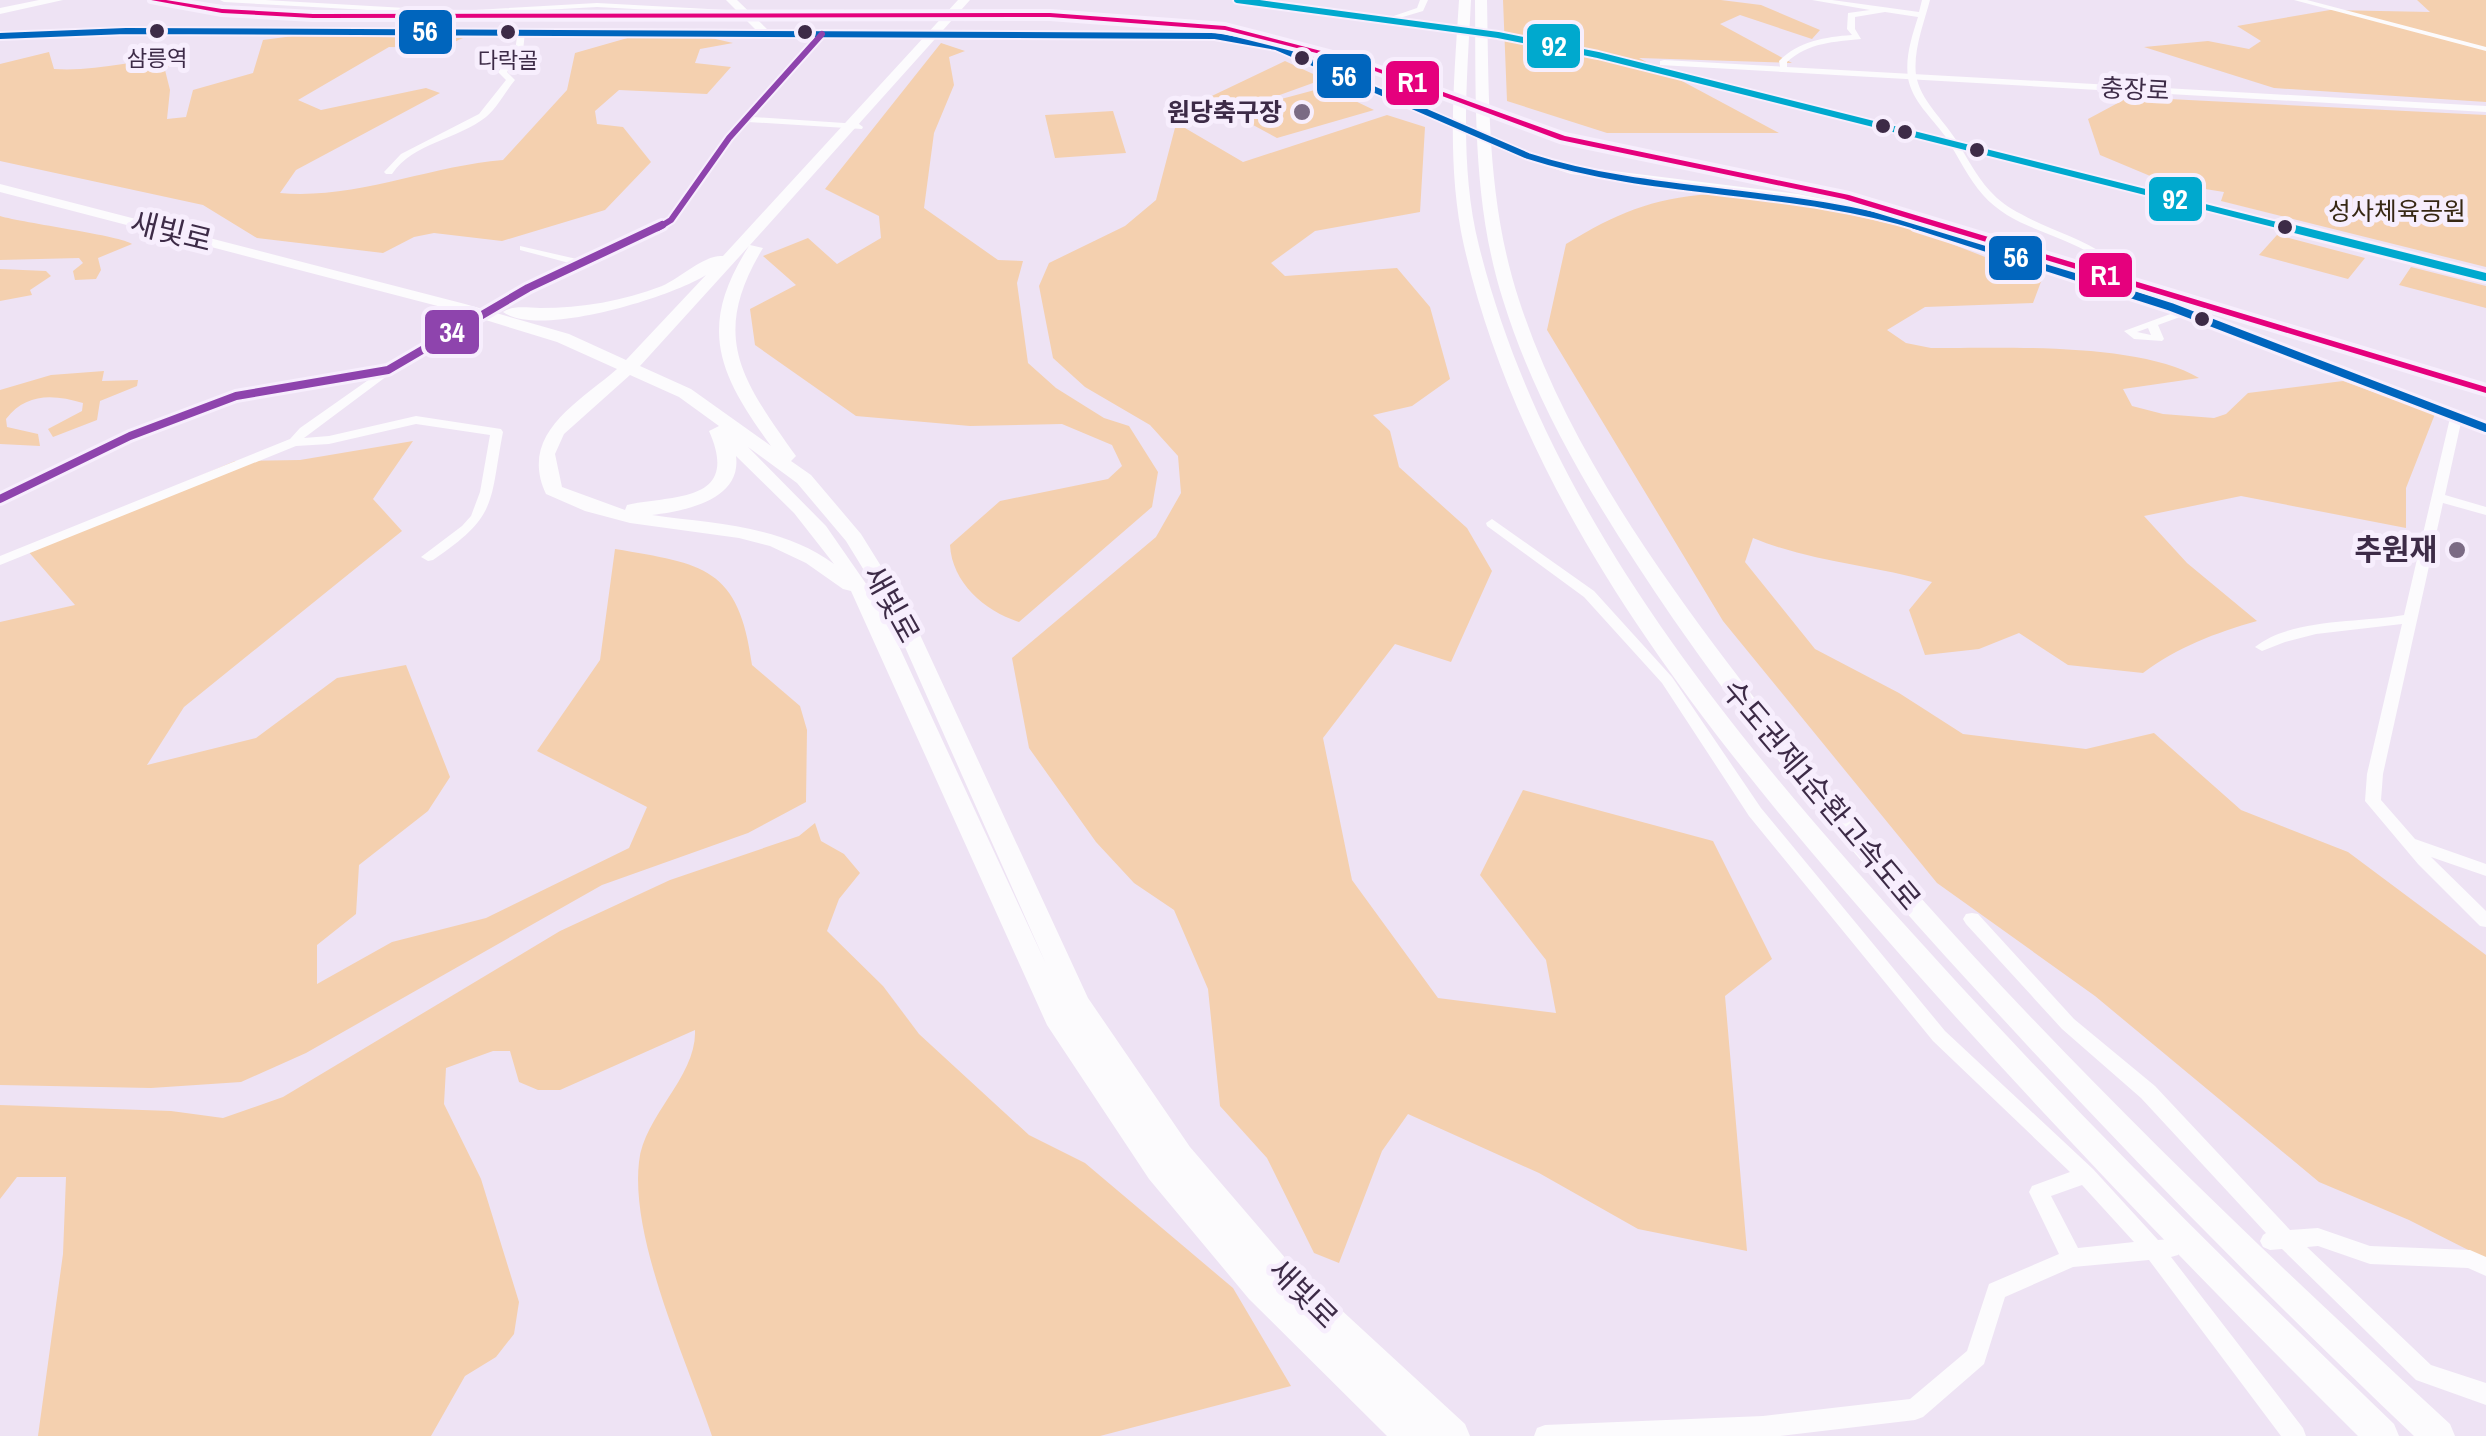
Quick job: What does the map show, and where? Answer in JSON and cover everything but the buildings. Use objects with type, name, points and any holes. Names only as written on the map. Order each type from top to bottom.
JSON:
[{"type":"highway","points":[[0,9],[38,0]]},
{"type":"highway","points":[[0,9],[57,0]]},
{"type":"highway","points":[[1450,0],[1460,15]]},
{"type":"highway","name":"수도권제1순환고속도로","points":[[1465,0],[1460,15],[1464,34],[1462,84],[1501,266],[1539,372],[1594,482],[1664,596],[1728,685],[1876,866],[2053,1059],[2287,1294],[2438,1436]]},
{"type":"highway","name":"수도권제1순환고속도로","points":[[1482,0],[1490,14],[1482,41],[1481,93],[1471,137],[1471,244],[1496,330],[1539,434],[1609,560],[1730,738],[1868,906],[1986,1036],[2202,1260],[2382,1436]]},
{"type":"highway","points":[[719,432],[729,460],[722,480],[698,497],[668,506],[642,510],[592,502],[559,482],[552,462],[554,447],[566,429],[643,360],[963,4]]},
{"type":"highway","name":"새빛로","points":[[0,188],[479,313],[642,376],[732,424],[804,479],[854,538],[899,611],[1087,1018],[1180,1156],[1410,1423]]},
{"type":"highway","name":"새빛로","points":[[0,196],[479,313]]},
{"type":"highway","points":[[479,313],[577,310],[643,297],[712,264],[788,200]]},
{"type":"highway","points":[[788,200],[743,264],[728,303],[724,335],[744,398],[804,479]]},
{"type":"highway","points":[[788,200],[638,359],[556,432],[546,454],[547,478],[553,490],[596,511],[732,528],[783,540],[820,558],[868,601]]},
{"type":"highway","name":"새빛로","points":[[642,376],[719,432],[784,488],[834,544],[868,601],[1057,1017],[1158,1170],[1260,1289],[1410,1423],[1453,1436]]},
{"type":"main road","points":[[731,0],[766,34]]},
{"type":"main road","points":[[1236,0],[1391,19]]},
{"type":"main road","points":[[1253,0],[1536,42],[1630,62],[1956,148],[2486,275]]},
{"type":"main road","points":[[0,36],[126,31],[1187,34],[1236,38],[1307,57],[1528,156],[1571,170],[1848,207],[2118,288],[2486,428]]},
{"type":"main road","points":[[1630,62],[1956,148],[2486,275]]},
{"type":"main road","name":"충장로","points":[[1630,62],[2486,109]]},
{"type":"main road","points":[[1701,79],[1694,70],[1707,66]]},
{"type":"street","points":[[224,0],[458,13],[596,5],[743,11],[756,4]]},
{"type":"street","points":[[1391,19],[1420,9],[1424,0]]},
{"type":"street","points":[[1816,0],[1923,15]]},
{"type":"street","points":[[1926,0],[1912,77],[1924,104],[1982,192],[2000,207],[2086,246],[2118,268],[2126,280],[2118,288]]},
{"type":"street","points":[[2298,0],[2486,49]]},
{"type":"street","points":[[1784,70],[1783,61],[1803,46],[1827,39],[1858,37],[1851,29],[1850,15],[1884,10]]},
{"type":"street","points":[[388,172],[392,163],[410,151],[481,118],[496,103],[511,80],[502,72],[519,51],[521,32]]},
{"type":"street","points":[[294,442],[304,430],[388,370],[528,288],[670,220],[746,119],[822,34]]},
{"type":"street","points":[[746,119],[855,126]]},
{"type":"street","points":[[524,248],[582,263]]},
{"type":"street","points":[[2152,324],[2184,312]]},
{"type":"street","points":[[0,500],[130,436],[236,396],[388,370]]},
{"type":"street","points":[[2456,418],[2375,774],[2374,801],[2408,843],[2486,920]]},
{"type":"street","points":[[0,561],[294,442],[330,440],[416,420],[496,432],[486,508],[465,534],[428,557]]},
{"type":"street","points":[[2438,497],[2486,511]]},
{"type":"street","points":[[1492,524],[1589,594],[1668,680],[1755,812],[1939,1036],[2162,1248],[2295,1436]]},
{"type":"street","points":[[2262,647],[2288,634],[2326,626],[2372,627],[2410,618]]},
{"type":"street","points":[[2408,843],[2486,870]]},
{"type":"street","points":[[1972,919],[2068,1024],[2148,1092],[2278,1240],[2424,1373],[2486,1394]]},
{"type":"street","points":[[2072,1258],[2039,1192],[2086,1174]]},
{"type":"street","points":[[2278,1240],[2318,1237],[2370,1255],[2470,1260],[2486,1266]]},
{"type":"street","points":[[1546,1436],[1763,1428],[1915,1410],[1976,1357],[1996,1291],[2072,1258],[2162,1248]]},
{"type":"green space","points":[[1503,0],[1721,0],[1761,5],[1820,30],[1812,39],[1740,15],[1720,24],[1792,63],[1639,58],[1779,133],[1607,133],[1507,101]]},
{"type":"green space","points":[[2417,0],[2486,0],[2486,102],[2274,88],[2144,47],[2208,41],[2249,49],[2261,41],[2237,26],[2330,10],[2430,12]]},
{"type":"green space","points":[[638,35],[707,37],[733,43],[700,49],[695,63],[731,67],[707,94],[619,90],[595,111],[597,124],[623,127],[651,162],[605,210],[502,241],[434,233],[414,237],[383,253],[257,238],[203,205],[0,161],[0,64],[49,52],[54,69],[180,57],[165,70],[170,90],[167,119],[186,117],[193,90],[253,73],[263,40],[293,36],[463,38],[441,48],[389,47],[298,100],[321,110],[426,88],[440,93],[296,170],[280,193],[308,194],[503,160],[567,90],[575,53]]},
{"type":"green space","points":[[941,43],[965,51],[949,57],[954,85],[934,133],[924,208],[998,260],[1023,261],[1017,283],[1028,363],[1056,388],[1104,418],[1129,426],[1158,472],[1152,507],[1019,622],[994,611],[972,594],[957,572],[950,545],[1000,501],[1108,479],[1122,466],[1112,445],[1062,424],[970,426],[856,416],[755,345],[750,309],[796,285],[763,256],[808,238],[837,264],[881,238],[879,216],[825,189]]},
{"type":"green space","points":[[1285,61],[1324,79],[1233,112],[1326,87],[1374,110],[1277,138],[1229,112],[1185,128],[1243,162],[1387,115],[1425,127],[1420,212],[1315,231],[1271,263],[1285,276],[1397,268],[1430,307],[1450,379],[1412,406],[1373,415],[1390,431],[1399,467],[1467,528],[1492,571],[1451,662],[1395,644],[1323,738],[1352,880],[1438,998],[1556,1013],[1546,960],[1480,875],[1523,790],[1713,841],[1772,959],[1725,996],[1747,1251],[1638,1229],[1539,1173],[1408,1114],[1382,1151],[1339,1263],[1314,1253],[1267,1158],[1220,1106],[1208,989],[1174,910],[1134,883],[1096,842],[1029,748],[1012,658],[1156,537],[1181,493],[1178,456],[1150,425],[1085,387],[1053,358],[1039,286],[1049,263],[1125,226],[1156,200],[1176,124],[1195,104]]},
{"type":"green space","name":"성사체육공원","points":[[2129,97],[2486,115],[2486,267],[2221,201],[2224,192],[2167,183],[2100,155],[2088,119]]},
{"type":"green space","points":[[1113,111],[1126,153],[1055,158],[1045,115]]},
{"type":"green space","points":[[1710,194],[1812,206],[1913,229],[2042,279],[2033,303],[1925,307],[1887,330],[1906,343],[1931,348],[2107,353],[2173,366],[2199,378],[2123,389],[2132,406],[2163,414],[2214,418],[2226,414],[2248,393],[2343,381],[2435,414],[2406,488],[2406,528],[2241,496],[2144,516],[2187,563],[2257,621],[2197,642],[2143,673],[2068,665],[2019,633],[1979,649],[1925,655],[1909,610],[1932,582],[1797,553],[1753,538],[1745,562],[1815,649],[1899,693],[1963,734],[2086,749],[2154,733],[2241,810],[2348,852],[2486,955],[2486,1259],[2409,1220],[2319,1182],[2095,996],[1937,883],[1723,621],[1547,330],[1566,244],[1635,209]]},
{"type":"green space","points":[[0,216],[132,244],[98,258],[101,270],[96,279],[75,280],[73,271],[83,263],[79,258],[0,260]]},
{"type":"green space","points":[[2277,235],[2365,258],[2348,279],[2259,255]]},
{"type":"green space","points":[[2411,267],[2486,286],[2486,308],[2399,285]]},
{"type":"green space","points":[[0,269],[46,271],[51,276],[30,290],[32,295],[0,301]]},
{"type":"green space","points":[[104,371],[102,381],[138,380],[137,386],[100,401],[97,420],[53,437],[48,429],[82,411],[83,403],[51,397],[31,400],[6,419],[7,427],[38,434],[40,446],[0,444],[0,390],[51,375]]},
{"type":"green space","points":[[413,441],[373,499],[402,531],[184,707],[147,765],[256,738],[337,678],[406,665],[450,777],[428,811],[359,865],[356,914],[317,945],[317,984],[392,942],[486,918],[629,848],[647,807],[537,751],[600,660],[615,549],[694,566],[726,589],[738,608],[752,665],[800,706],[807,730],[806,802],[748,833],[602,885],[306,1053],[241,1082],[151,1088],[0,1085],[0,622],[75,605],[27,550],[235,461],[300,460]]},
{"type":"green space","points":[[815,823],[821,841],[844,854],[860,873],[839,899],[827,931],[883,986],[919,1034],[1029,1135],[1085,1163],[1233,1288],[1291,1386],[1100,1436],[712,1436],[663,1300],[643,1227],[639,1193],[643,1145],[688,1064],[695,1030],[560,1090],[538,1090],[519,1082],[510,1051],[493,1051],[446,1068],[444,1104],[481,1179],[519,1302],[514,1334],[496,1357],[465,1376],[431,1436],[38,1436],[63,1254],[66,1177],[17,1177],[0,1199],[0,1105],[171,1111],[223,1118],[283,1097],[560,931],[670,880],[799,836]]},
{"type":"transit line","name":"R1","points":[[154,0],[222,11],[313,16],[1050,15],[1225,28],[1350,60],[1563,138],[1846,197],[2486,390]]},
{"type":"transit line","name":"92","points":[[1237,0],[1498,35],[1598,55],[2486,277]]},
{"type":"transit line","name":"56","points":[[0,36],[126,31],[1215,36],[1276,47],[1528,156],[1571,170],[1798,198],[1876,213],[2171,307],[2486,428]]},
{"type":"transit line","name":"34","points":[[0,499],[130,436],[236,396],[388,370],[528,288],[649,233],[671,220],[729,138],[822,34]]},
{"type":"place","name":"삼릉역","points":[[157,31]]},
{"type":"place","name":"다락골","points":[[508,32]]},
{"type":"place","name":"원당축구장","points":[[1302,112]]},
{"type":"place","name":"추원재","points":[[2457,550]]}]
